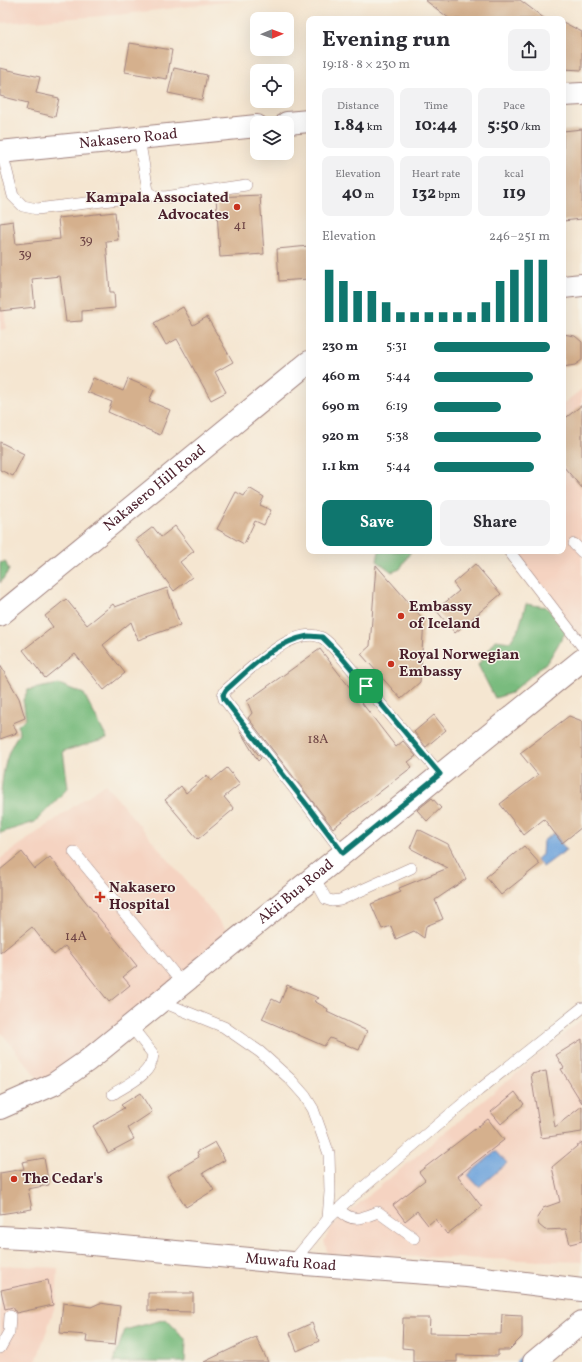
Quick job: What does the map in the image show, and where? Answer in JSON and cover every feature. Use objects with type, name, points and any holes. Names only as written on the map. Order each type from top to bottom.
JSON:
[{"type":"street","points":[[566,95],[582,94]]},
{"type":"street","points":[[294,122],[306,121]]},
{"type":"street","name":"Nakasero Road","points":[[1,152],[250,127]]},
{"type":"street","points":[[566,287],[582,285]]},
{"type":"street","name":"Nakasero Hill Road","points":[[0,615],[306,364]]},
{"type":"street","name":"Akii Bua Road","points":[[0,1108],[54,1084],[87,1061],[582,660]]},
{"type":"street","name":"Muwafu Road","points":[[0,1237],[47,1239],[292,1263],[467,1276],[582,1290]]},
{"type":"street","points":[[534,1362],[582,1322]]},
{"type":"lane","points":[[138,138],[148,192],[154,196],[165,197],[246,185]]},
{"type":"lane","points":[[1,152],[13,196],[23,206],[37,209],[119,199]]},
{"type":"lane","points":[[511,554],[582,646]]},
{"type":"lane","points":[[343,853],[224,699],[223,695],[226,690],[266,655],[285,643],[299,638],[316,636],[322,637],[338,653],[440,774]]},
{"type":"lane","points":[[74,852],[182,983]]},
{"type":"lane","points":[[314,877],[326,899],[332,901],[340,900],[411,868]]},
{"type":"lane","points":[[160,1001],[224,1028],[260,1052],[290,1079],[305,1096],[313,1109],[329,1154],[330,1192],[328,1219]]},
{"type":"lane","points":[[292,1263],[338,1209],[479,1090],[582,1008]]},
{"type":"lane","points":[[113,1094],[148,1070],[153,1062],[153,1054],[130,1026]]},
{"type":"lane","points":[[338,1209],[347,1218],[360,1219],[378,1212],[414,1238]]},
{"type":"lane","points":[[0,1348],[9,1332],[10,1316]]},
{"type":"shaded area","points":[[0,0],[240,0],[117,15],[0,23]]},
{"type":"shaded area","points":[[0,260],[6,329],[0,330]]},
{"type":"shaded area","points":[[582,389],[582,642],[517,554],[566,554],[566,402]]},
{"type":"shaded area","name":"Nakasero Hospital","points":[[105,784],[231,935],[43,1085],[0,1031],[0,859]]},
{"type":"shaded area","points":[[582,1019],[582,1262],[328,1254],[324,1241],[332,1226]]},
{"type":"shaded area","points":[[0,1265],[58,1268],[56,1303],[36,1362],[0,1362]]},
{"type":"green space","points":[[378,554],[409,554],[400,569],[392,572],[377,561]]},
{"type":"green space","points":[[5,561],[9,570],[0,583],[0,563]]},
{"type":"green space","points":[[526,604],[546,607],[567,630],[548,661],[511,693],[495,698],[478,665],[496,640],[510,642],[519,628]]},
{"type":"green space","points":[[59,684],[84,694],[107,739],[63,751],[68,788],[35,822],[0,833],[2,780],[8,755],[19,734],[18,725],[26,719],[23,700],[28,690]]},
{"type":"green space","points":[[166,1319],[186,1340],[185,1362],[113,1362],[125,1330]]},
{"type":"water","points":[[554,833],[566,850],[543,867],[536,859],[542,855],[543,841]]},
{"type":"water","points":[[496,1151],[507,1163],[479,1187],[468,1175]]},
{"type":"building","points":[[425,0],[520,0],[541,16],[446,16]]},
{"type":"building","points":[[566,24],[582,32],[582,70],[566,69]]},
{"type":"building","points":[[130,43],[172,50],[167,79],[125,72]]},
{"type":"building","points":[[0,68],[40,77],[36,93],[59,98],[55,117],[26,110],[28,103],[0,96]]},
{"type":"building","points":[[174,68],[207,75],[202,100],[168,93]]},
{"type":"building","points":[[582,129],[582,219],[566,221],[566,131]]},
{"type":"building","points":[[260,195],[264,254],[220,257],[216,197]]},
{"type":"building","points":[[115,212],[118,240],[106,241],[110,292],[114,292],[115,308],[82,311],[82,321],[66,322],[60,276],[32,279],[35,307],[0,311],[0,223],[13,221],[16,244],[60,239],[58,218]]},
{"type":"building","points":[[306,246],[306,279],[279,281],[277,249]]},
{"type":"building","points":[[183,307],[193,325],[207,317],[233,362],[215,372],[226,392],[211,400],[177,339],[166,345],[154,323]]},
{"type":"building","points":[[566,334],[575,336],[582,342],[582,360],[575,365],[566,366]]},
{"type":"building","points":[[93,378],[123,391],[128,379],[154,390],[149,401],[170,410],[160,435],[108,412],[112,402],[87,392]]},
{"type":"building","points":[[582,405],[582,488],[566,469],[566,418]]},
{"type":"building","points":[[0,442],[24,454],[13,476],[0,470]]},
{"type":"building","points":[[249,488],[264,497],[260,505],[271,510],[264,525],[255,521],[244,544],[217,529],[236,492],[244,496]]},
{"type":"building","points":[[175,526],[194,551],[180,562],[192,577],[174,591],[136,540],[153,527],[161,537]]},
{"type":"building","points":[[475,564],[501,594],[455,633],[436,610],[459,591],[453,583]]},
{"type":"building","points":[[376,565],[424,620],[420,682],[401,699],[361,654],[370,646]]},
{"type":"building","points":[[167,588],[180,625],[138,640],[131,622],[103,645],[125,673],[104,690],[75,654],[45,678],[23,650],[53,627],[45,616],[66,599],[87,625],[113,604],[115,607]]},
{"type":"building","points":[[320,649],[396,747],[403,741],[416,756],[408,762],[412,767],[333,828],[248,718],[252,713],[247,701]]},
{"type":"building","points":[[0,665],[19,698],[25,718],[13,723],[17,733],[0,739]]},
{"type":"building","points":[[434,715],[446,730],[426,747],[414,732]]},
{"type":"building","points":[[569,716],[582,721],[582,827],[562,843],[544,819],[524,835],[500,804],[538,775],[520,753]]},
{"type":"building","points":[[240,731],[261,758],[258,761]]},
{"type":"building","points":[[227,768],[240,784],[224,797],[234,809],[198,839],[165,800],[181,786],[186,793],[207,775],[211,781]]},
{"type":"building","points":[[432,798],[441,808],[427,821],[417,810]]},
{"type":"building","points":[[418,829],[448,844],[466,879],[435,900],[443,919],[426,926],[424,938],[414,931],[396,939],[391,926],[382,929],[371,904],[401,892],[399,888],[448,868],[410,848]]},
{"type":"building","points":[[524,846],[540,864],[501,895],[486,877]]},
{"type":"building","points":[[22,852],[35,869],[50,857],[137,966],[123,977],[130,985],[109,1002],[65,946],[54,955],[32,927],[0,953],[0,870]]},
{"type":"building","points":[[287,985],[319,998],[314,1001],[328,1009],[327,1012],[367,1031],[359,1050],[330,1038],[324,1046],[262,1019],[272,999],[280,1003]]},
{"type":"building","points":[[582,1039],[582,1103],[561,1069],[564,1068],[556,1055]]},
{"type":"building","points":[[546,1071],[555,1127],[582,1106],[582,1132],[541,1138],[531,1074]]},
{"type":"building","points":[[515,1092],[524,1104],[501,1124],[491,1112]]},
{"type":"building","points":[[140,1093],[152,1112],[128,1128],[134,1139],[108,1153],[93,1126],[124,1108],[121,1105]]},
{"type":"building","points":[[488,1119],[504,1140],[458,1176],[482,1207],[447,1234],[435,1219],[428,1225],[417,1211],[405,1221],[393,1205],[425,1180],[419,1172]]},
{"type":"building","points":[[215,1142],[225,1160],[203,1173],[214,1190],[186,1207],[167,1176],[199,1157],[197,1152]]},
{"type":"building","points":[[582,1142],[582,1241],[570,1244],[566,1229],[545,1230],[539,1225],[537,1218],[543,1208],[560,1202],[552,1167]]},
{"type":"building","points":[[44,1158],[49,1185],[28,1189],[32,1209],[0,1214],[0,1173],[24,1169],[22,1162]]},
{"type":"building","points":[[48,1280],[53,1305],[16,1313],[13,1307],[5,1309],[1,1290]]},
{"type":"building","points":[[148,1293],[193,1293],[193,1312],[148,1311]]},
{"type":"building","points":[[63,1303],[91,1307],[100,1303],[120,1306],[115,1345],[86,1342],[87,1335],[60,1333]]},
{"type":"building","points":[[502,1314],[522,1315],[522,1337],[509,1350],[498,1350],[498,1356],[457,1355],[457,1362],[413,1362],[413,1349],[402,1348],[403,1318],[430,1318],[429,1333],[501,1334]]},
{"type":"building","points":[[312,1323],[319,1341],[297,1351],[290,1333]]},
{"type":"building","points":[[256,1337],[268,1362],[204,1362]]},
{"type":"waterway","points":[[519,1362],[528,1355]]},
{"type":"place","name":"Kampala Associated Advocates","points":[[237,207]]},
{"type":"place","name":"Embassy of Iceland","points":[[401,616]]},
{"type":"place","name":"Royal Norwegian Embassy","points":[[391,664]]},
{"type":"place","name":"Nakasero Hospital","points":[[100,897]]},
{"type":"place","name":"The Cedar's","points":[[14,1179]]},
{"type":"route","points":[[308,636],[322,637],[338,653],[366,686],[440,774],[343,853],[242,721],[227,704],[223,695],[226,690],[266,655],[285,643],[308,636]]}]
